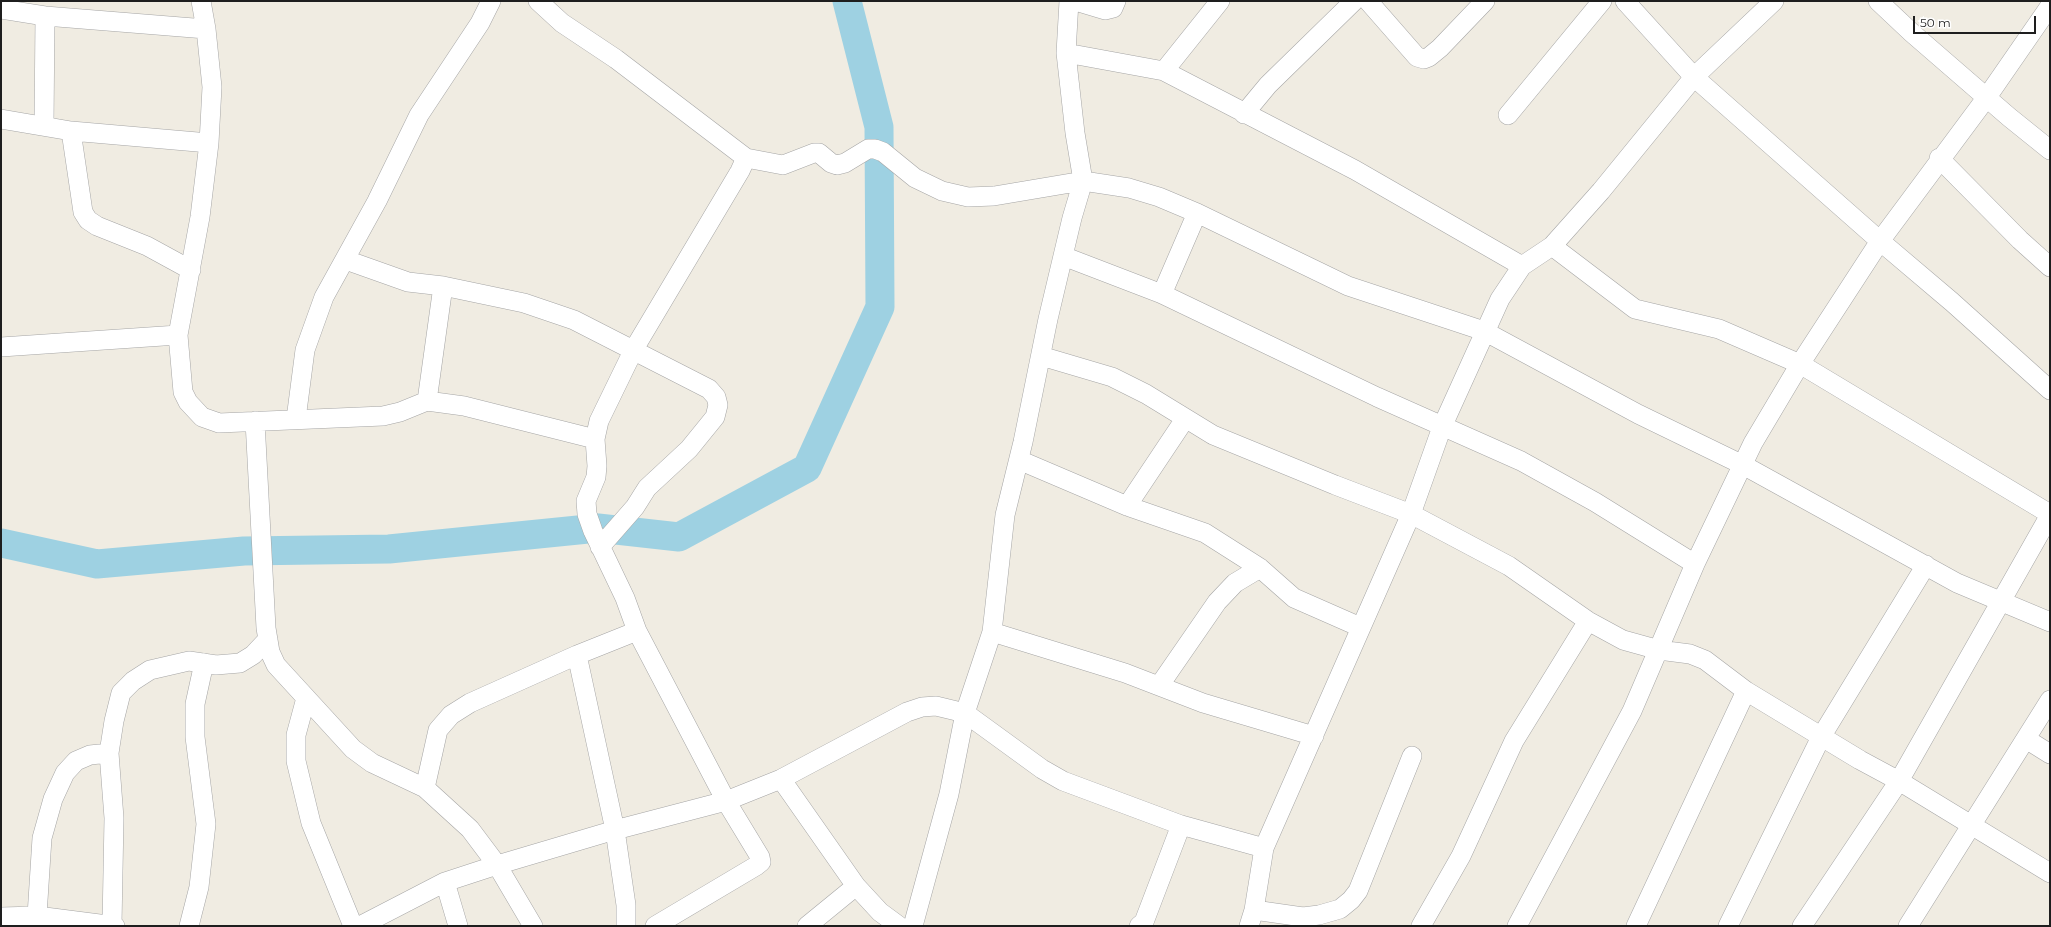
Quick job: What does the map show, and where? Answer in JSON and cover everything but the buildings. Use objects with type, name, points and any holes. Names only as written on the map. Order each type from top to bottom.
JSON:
[{"type":"street","points":[[201,1],[206,29],[212,87],[209,143],[191,270],[178,335],[183,392],[188,402],[202,417],[218,423],[383,416],[400,412],[427,401],[464,406],[595,439]]},
{"type":"street","points":[[296,419],[305,350],[324,297],[346,260],[377,201],[419,115],[480,23],[491,1]]},
{"type":"street","points":[[538,1],[562,23],[616,59],[746,158],[783,164],[791,163],[814,152],[819,153],[831,163],[837,164],[845,163],[868,149],[875,149],[883,152],[915,178],[942,191],[968,197],[994,196],[1083,181],[1129,188],[1159,197],[1197,213],[1348,286],[1484,332],[1638,414],[1743,465],[1957,583],[2050,622]]},
{"type":"street","points":[[913,926],[949,794],[965,713],[992,632],[1005,515],[1019,460],[1063,256],[1083,181],[1075,133],[1066,53],[1069,1]]},
{"type":"street","points":[[1075,1],[1105,10],[1113,8],[1116,1]]},
{"type":"street","points":[[1164,71],[1220,1]]},
{"type":"street","points":[[1244,114],[1268,84],[1354,1]]},
{"type":"street","points":[[1368,1],[1417,57],[1424,59],[1430,57],[1440,48],[1485,1]]},
{"type":"street","points":[[1508,115],[1602,1]]},
{"type":"street","points":[[1625,1],[1694,77],[1880,241],[1952,302],[2050,390]]},
{"type":"street","points":[[1412,756],[1358,891],[1351,900],[1340,909],[1319,915],[1303,917],[1251,918],[1264,848],[1411,514],[1442,427],[1500,299],[1522,266],[1552,246],[1601,191],[1694,77],[1774,1]]},
{"type":"street","points":[[1878,1],[1912,33],[2050,150]]},
{"type":"street","points":[[1,9],[45,16],[206,29]]},
{"type":"street","points":[[44,126],[45,16]]},
{"type":"street","points":[[1517,926],[1632,711],[1695,564],[1753,443],[1800,364],[1880,241],[1939,158],[2046,19]]},
{"type":"street","points":[[1066,53],[1164,71],[1354,170],[1522,266]]},
{"type":"street","points":[[1,120],[71,131],[209,143]]},
{"type":"street","points":[[71,131],[83,212],[88,220],[98,226],[147,246],[191,270]]},
{"type":"street","points":[[655,926],[761,862],[760,857],[726,801],[637,631],[625,598],[600,547],[587,514],[586,501],[596,477],[597,466],[595,439],[599,421],[634,349],[740,171],[746,158]]},
{"type":"street","points":[[1939,158],[2020,240],[2050,266]]},
{"type":"street","points":[[1162,294],[1197,213]]},
{"type":"street","points":[[1552,246],[1635,309],[1719,328],[1800,364],[2050,514],[1899,781],[1802,926]]},
{"type":"street","points":[[1063,256],[1162,294],[1442,427],[1521,461],[1595,502],[1695,564]]},
{"type":"street","points":[[346,260],[408,282],[443,286],[524,303],[560,315],[574,320],[634,349],[709,388],[716,397],[718,405],[715,417],[689,448],[647,488],[635,507],[600,547]]},
{"type":"street","points":[[427,401],[443,286]]},
{"type":"street","points":[[1,347],[51,342],[178,335]]},
{"type":"street","points":[[1041,356],[1112,377],[1146,394],[1213,435],[1329,483],[1411,514],[1509,566],[1588,622],[1623,640],[1659,650],[1690,654],[1705,660],[1746,691],[1821,737],[1899,781],[2050,873]]},
{"type":"street","points":[[1128,506],[1185,419]]},
{"type":"street","points":[[255,421],[268,639],[270,652],[276,664],[353,749],[372,763],[425,788],[470,829],[497,864],[533,926]]},
{"type":"street","points":[[1019,460],[1128,506],[1205,533],[1260,568],[1294,598],[1360,627]]},
{"type":"street","points":[[1728,926],[1821,737],[1926,565]]},
{"type":"street","points":[[1159,686],[1217,602],[1235,583],[1260,568]]},
{"type":"street","points":[[1421,926],[1461,856],[1514,741],[1588,622]]},
{"type":"street","points":[[425,788],[438,730],[451,715],[470,703],[577,654],[637,631]]},
{"type":"street","points":[[992,632],[1125,673],[1203,703],[1314,736]]},
{"type":"street","points":[[1,917],[114,926],[114,818],[109,753],[114,721],[121,693],[133,681],[150,670],[189,661],[216,665],[240,663],[253,655],[268,639]]},
{"type":"street","points":[[577,654],[615,830],[626,905],[626,926]]},
{"type":"street","points":[[188,926],[199,887],[206,824],[195,737],[195,704],[204,663]]},
{"type":"street","points":[[1636,926],[1746,691]]},
{"type":"street","points":[[306,698],[296,735],[296,761],[312,823],[353,926]]},
{"type":"street","points":[[1908,926],[2050,700]]},
{"type":"street","points":[[360,926],[445,882],[497,864],[615,830],[726,801],[781,779],[907,712],[922,707],[936,706],[965,713],[1042,769],[1063,781],[1181,825],[1264,848]]},
{"type":"street","points":[[2026,739],[2050,754]]},
{"type":"street","points":[[38,921],[42,838],[53,799],[65,773],[76,761],[90,755],[109,753]]},
{"type":"street","points":[[781,779],[856,886],[880,912],[898,926]]},
{"type":"street","points":[[1139,926],[1144,922],[1181,825]]},
{"type":"street","points":[[445,882],[458,926]]},
{"type":"street","points":[[807,926],[856,886]]},
{"type":"waterway","points":[[1,543],[97,564],[244,551],[389,549],[598,528],[679,537],[807,468],[880,307],[879,127],[847,1]]}]
